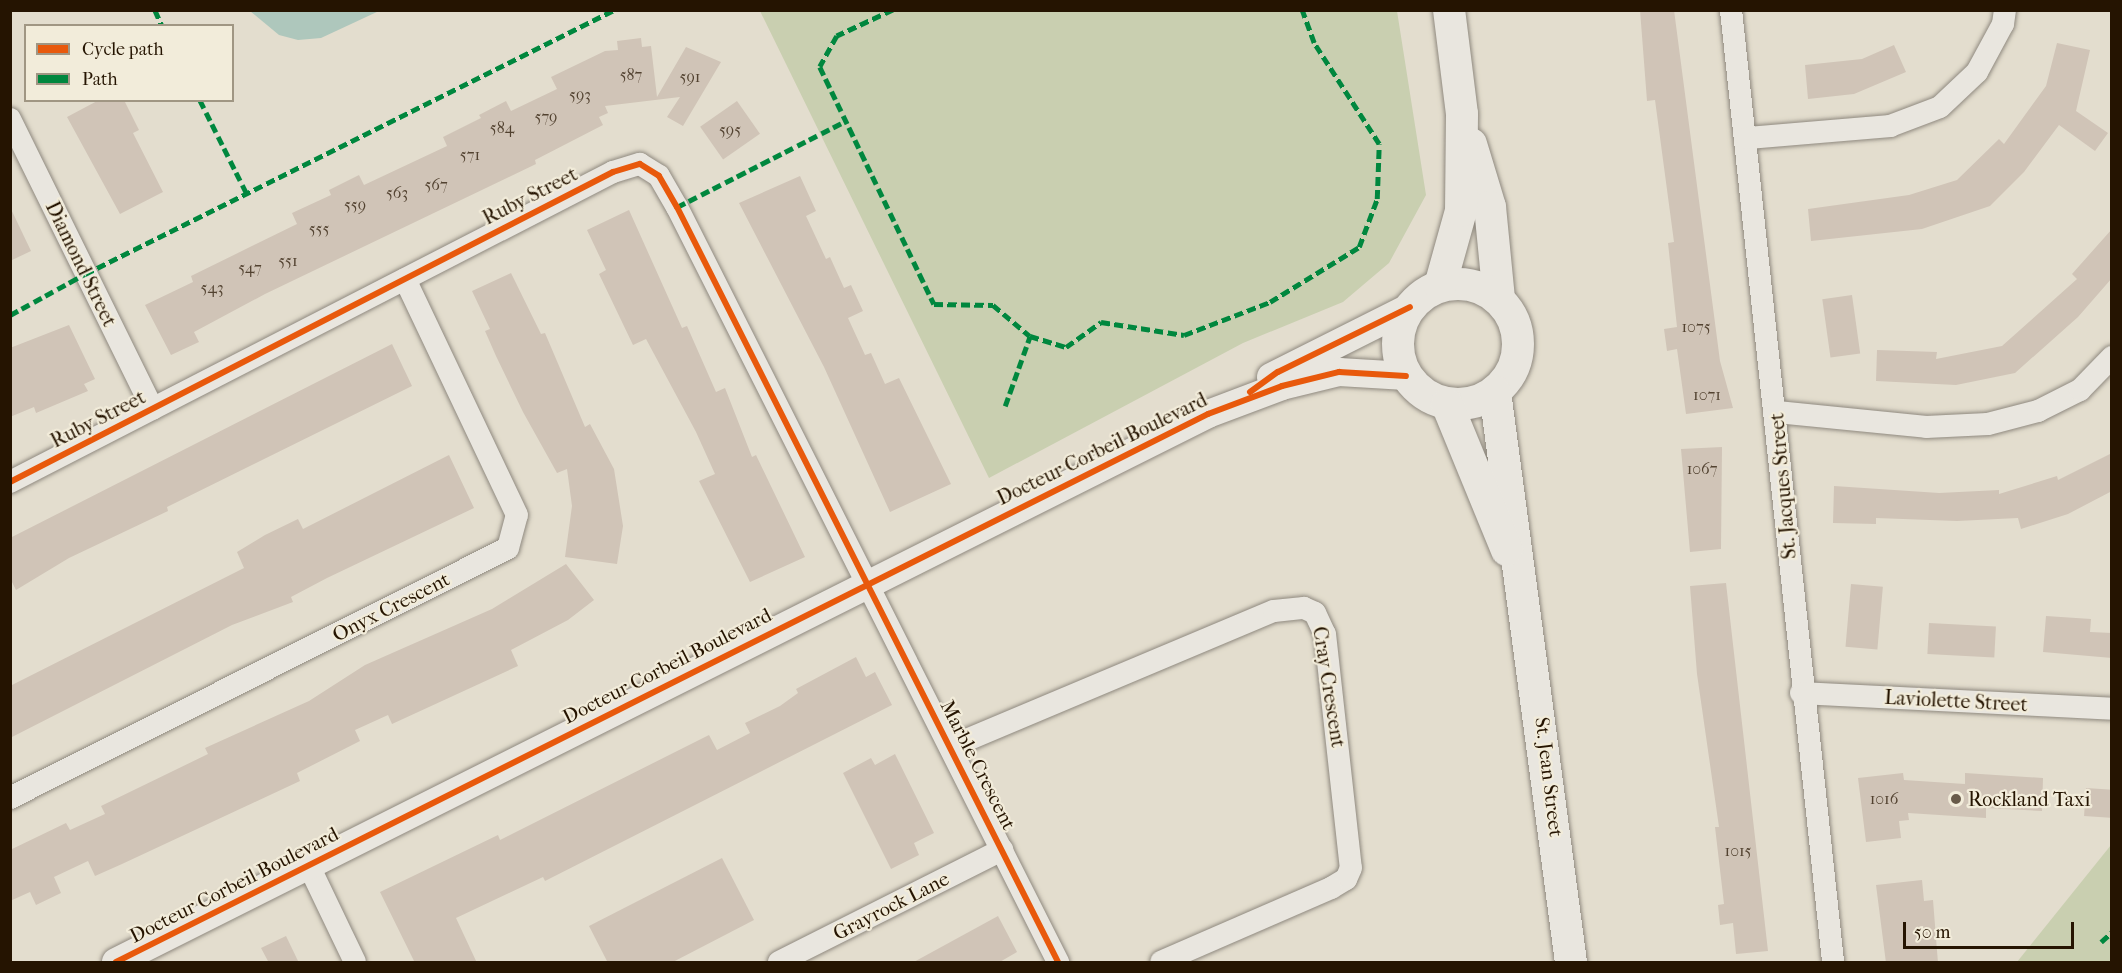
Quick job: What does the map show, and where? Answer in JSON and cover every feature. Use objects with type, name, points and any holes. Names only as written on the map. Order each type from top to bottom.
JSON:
[{"type":"main road","points":[[1440,286],[1461,211],[1462,114],[1449,10]]},
{"type":"main road","points":[[1462,114],[1490,207],[1499,299]]},
{"type":"main road","points":[[1461,283],[1499,299],[1512,316],[1519,336],[1518,357],[1495,392],[1480,400],[1447,404],[1417,389],[1406,376],[1397,341],[1410,307],[1440,286],[1461,283]]},
{"type":"main road","name":"St. Jean Street","points":[[1495,392],[1525,592],[1571,963]]},
{"type":"main road","name":"St. Jean Street","points":[[1447,404],[1525,592]]},
{"type":"street","name":"St. Jacques Street","points":[[1731,10],[1748,138],[1777,412],[1801,693],[1833,963]]},
{"type":"street","points":[[1748,138],[1890,126],[1940,107],[1977,72],[2003,24],[2005,10]]},
{"type":"street","name":"Diamond Street","points":[[13,129],[153,409]]},
{"type":"street","name":"Ruby Street","points":[[10,482],[613,172],[640,164],[659,176],[867,584]]},
{"type":"street","name":"Onyx Crescent","points":[[10,798],[508,548],[517,515],[405,279]]},
{"type":"street","name":"Docteur Corbeil Boulevard","points":[[116,963],[867,584],[1235,402],[1278,372],[1410,307]]},
{"type":"street","points":[[1777,412],[1926,427],[1988,424],[2038,411],[2080,390],[2112,357]]},
{"type":"street","name":"Docteur Corbeil Boulevard","points":[[1235,402],[1340,372],[1406,376]]},
{"type":"street","name":"Marble Crescent","points":[[867,584],[1058,963]]},
{"type":"street","name":"Cray Crescent","points":[[950,747],[1274,611],[1304,608],[1315,613],[1325,634],[1351,868],[1346,879],[1331,888],[1161,963]]},
{"type":"street","name":"Laviolette Street","points":[[1801,693],[2112,709]]},
{"type":"street","name":"Grayrock Lane","points":[[779,963],[1002,850]]},
{"type":"street","points":[[309,866],[355,963]]},
{"type":"shaded area","points":[[250,11],[379,11],[321,38],[298,40],[279,35]]},
{"type":"shaded area","points":[[760,11],[1397,11],[1426,195],[1389,263],[1343,302],[1243,343],[989,478]]},
{"type":"shaded area","points":[[2111,845],[2111,962],[2017,962]]},
{"type":"building","points":[[1640,10],[1674,10],[1720,361],[1733,408],[1686,414],[1677,349],[1667,351],[1664,329],[1677,327],[1668,243],[1674,242],[1655,100],[1647,101]]},
{"type":"building","points":[[641,38],[642,47],[651,46],[657,97],[686,47],[721,62],[683,126],[667,117],[680,97],[605,106],[608,113],[599,117],[603,125],[535,160],[536,164],[265,294],[194,332],[199,342],[171,355],[145,305],[193,282],[191,276],[297,224],[292,213],[331,195],[329,190],[359,175],[364,185],[447,146],[443,137],[481,118],[479,115],[506,101],[511,111],[557,89],[551,77],[605,51],[618,50],[617,41]]},
{"type":"building","points":[[2057,43],[2090,50],[2076,111],[2108,133],[2095,151],[2059,125],[2024,172],[1990,206],[1922,229],[1811,241],[1808,209],[1909,195],[1957,180],[1999,139],[2004,144],[2046,86]]},
{"type":"building","points":[[1894,45],[1906,72],[1854,94],[1808,99],[1805,65],[1862,59]]},
{"type":"building","points":[[737,101],[760,134],[723,160],[700,127]]},
{"type":"building","points":[[95,102],[125,102],[139,130],[133,133],[163,192],[120,214],[67,117]]},
{"type":"building","points":[[800,176],[816,211],[806,216],[826,259],[830,257],[844,288],[851,285],[863,311],[848,318],[865,355],[871,353],[885,384],[899,378],[951,484],[890,512],[824,367],[739,203]]},
{"type":"building","points":[[10,207],[31,251],[10,261]]},
{"type":"building","points":[[629,210],[682,328],[687,326],[716,392],[725,388],[752,457],[756,455],[805,557],[750,582],[699,481],[715,474],[696,432],[646,339],[633,345],[599,274],[606,270],[587,230]]},
{"type":"building","points":[[2112,229],[2112,278],[2078,317],[2015,373],[1956,385],[1876,381],[1877,350],[1937,352],[1936,359],[2002,346],[2077,279],[2072,274]]},
{"type":"building","points":[[511,273],[541,334],[545,333],[585,427],[590,424],[614,469],[623,526],[617,564],[565,557],[572,506],[567,469],[557,473],[523,412],[485,331],[490,329],[472,291]]},
{"type":"building","points":[[1852,295],[1860,353],[1831,358],[1822,299]]},
{"type":"building","points":[[69,325],[95,379],[84,384],[88,391],[36,413],[34,407],[10,417],[10,348]]},
{"type":"building","points":[[392,344],[412,386],[167,507],[168,511],[69,558],[16,590],[10,578],[10,538]]},
{"type":"building","points":[[1722,447],[1721,549],[1690,552],[1681,449]]},
{"type":"building","points":[[2112,453],[2112,491],[2068,514],[2021,529],[2018,518],[1957,521],[1876,518],[1876,524],[1833,523],[1834,486],[1939,493],[1999,490],[1999,494],[2057,476],[2058,480]]},
{"type":"building","points":[[449,455],[474,508],[327,578],[291,597],[293,602],[232,625],[10,738],[10,686],[244,568],[237,552],[265,535],[298,519],[303,529]]},
{"type":"building","points":[[566,564],[594,600],[568,620],[511,650],[518,666],[392,724],[388,715],[355,730],[360,741],[297,773],[300,781],[122,864],[95,876],[88,861],[54,877],[61,893],[36,905],[30,892],[10,901],[10,850],[66,823],[70,830],[105,814],[101,806],[208,754],[205,748],[309,701],[365,665],[492,609]]},
{"type":"building","points":[[1726,583],[1768,951],[1736,954],[1733,923],[1720,925],[1718,905],[1724,904],[1715,827],[1719,827],[1697,674],[1690,586]]},
{"type":"building","points":[[1851,584],[1883,587],[1877,650],[1846,647]]},
{"type":"building","points":[[2046,616],[2091,619],[2090,632],[2112,633],[2112,658],[2043,652]]},
{"type":"building","points":[[1929,623],[1996,627],[1994,657],[1927,654]]},
{"type":"building","points":[[856,657],[866,677],[875,672],[892,705],[545,881],[543,877],[456,918],[477,963],[415,963],[380,892],[498,835],[500,840],[709,735],[717,750],[750,733],[745,723],[780,706],[798,693],[796,689]]},
{"type":"building","points":[[895,754],[934,833],[914,843],[919,855],[891,869],[843,773],[871,758],[875,765]]},
{"type":"building","points":[[1903,773],[1904,780],[1965,784],[1965,773],[2043,778],[2042,811],[1986,808],[1986,818],[1908,813],[1909,820],[1899,821],[1901,838],[1866,842],[1858,778]]},
{"type":"building","points":[[2086,788],[2112,790],[2110,818],[2084,816]]},
{"type":"building","points":[[722,858],[754,920],[671,963],[608,963],[589,926]]},
{"type":"building","points":[[1922,880],[1924,901],[1933,900],[1938,963],[1886,963],[1876,885]]},
{"type":"building","points":[[998,916],[1017,952],[998,963],[912,963]]},
{"type":"building","points":[[286,936],[299,963],[269,963],[261,948]]},
{"type":"marked path","points":[[155,10],[161,24]]},
{"type":"marked path","points":[[10,315],[85,274],[614,10]]},
{"type":"marked path","points":[[893,10],[837,36],[820,67],[934,304],[993,305],[1030,336],[1066,347],[1101,322],[1184,335],[1270,302],[1359,247],[1377,199],[1379,144],[1314,43],[1302,10]]},
{"type":"marked path","points":[[201,102],[247,194]]},
{"type":"marked path","points":[[677,207],[844,122]]},
{"type":"marked path","points":[[1005,406],[1030,336]]},
{"type":"marked path","points":[[2101,942],[2112,932]]},
{"type":"cycle path","points":[[10,482],[613,172],[640,164],[659,176],[677,207],[1058,962]]},
{"type":"cycle path","points":[[1250,392],[1278,372],[1410,307]]},
{"type":"cycle path","points":[[116,962],[1208,414],[1282,386],[1339,372],[1406,376]]},
{"type":"place","name":"Rockland Taxi","points":[[1956,799]]}]
